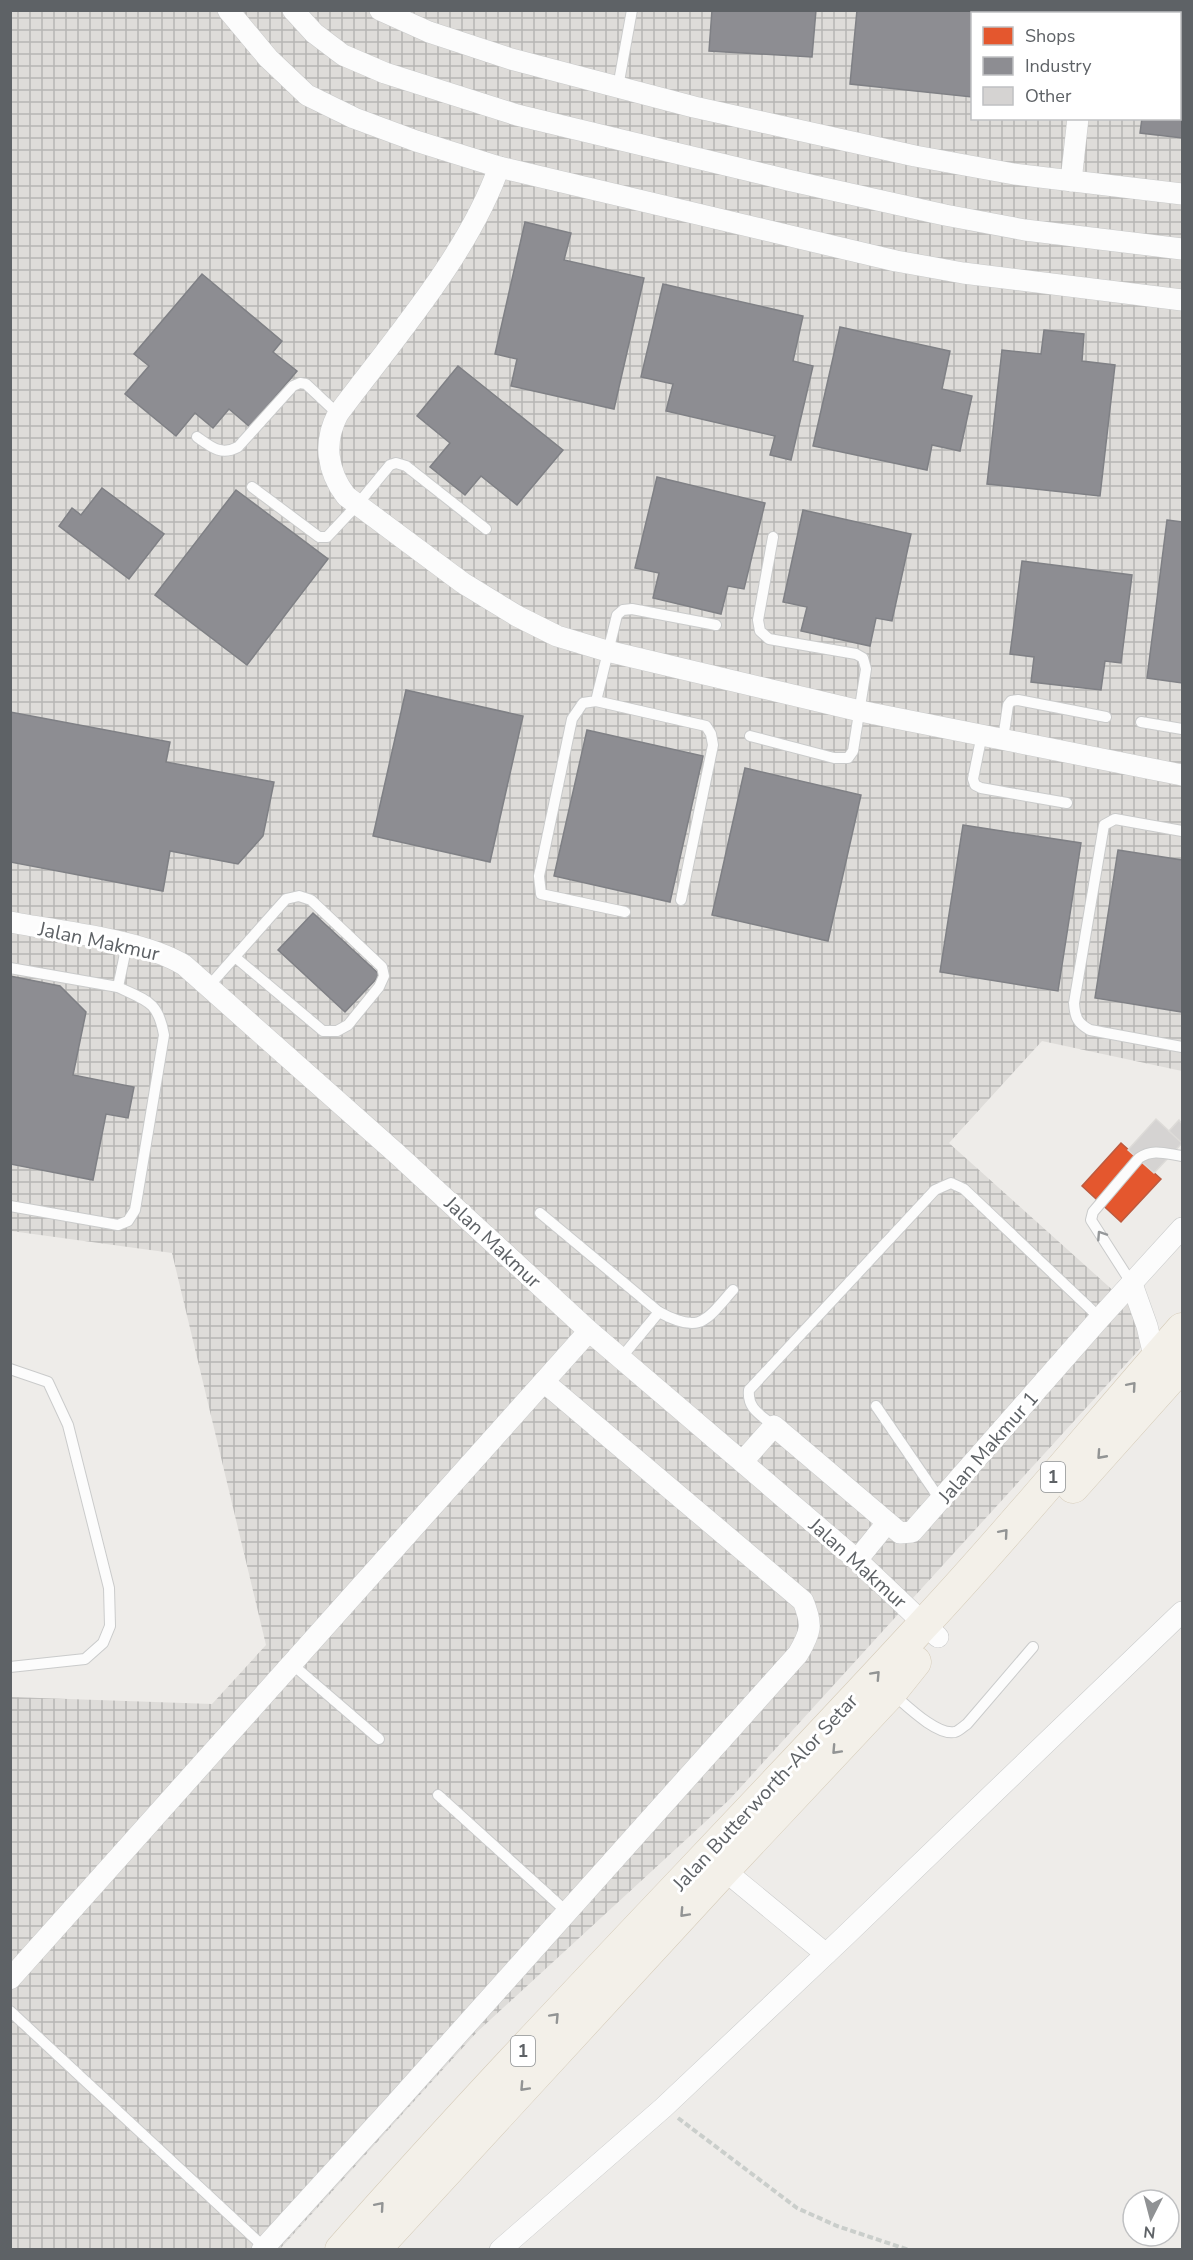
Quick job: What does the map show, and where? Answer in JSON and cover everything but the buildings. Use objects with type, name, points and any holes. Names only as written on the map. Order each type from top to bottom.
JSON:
[{"type":"main road","name":"Jalan Butterworth-Alor Setar","points":[[341,2250],[397,2186],[674,1889],[931,1631],[1169,1362],[1182,1329]]},
{"type":"main road","name":"Jalan Butterworth-Alor Setar","points":[[374,2250],[891,1692],[931,1631]]},
{"type":"street","points":[[228,10],[268,58],[307,95],[354,118],[416,141],[499,167],[896,261],[963,273],[1182,300]]},
{"type":"street","points":[[293,10],[314,33],[343,54],[385,73],[517,115],[945,215],[1025,230],[1182,249]]},
{"type":"street","points":[[380,10],[429,32],[511,59],[694,107],[915,156],[1014,174],[1182,194]]},
{"type":"street","points":[[1071,181],[1078,120]]},
{"type":"street","points":[[499,167],[489,195],[448,266],[338,414],[330,429],[329,460],[335,483],[346,496],[463,583],[517,616],[557,636],[608,651],[860,711],[1182,775]]},
{"type":"street","name":"Jalan Makmur","points":[[10,922],[127,944],[167,955],[184,966],[397,1154],[590,1331],[857,1560],[931,1631]]},
{"type":"street","name":"Jalan Makmur 1","points":[[774,1426],[900,1533],[912,1532],[1182,1228]]},
{"type":"street","points":[[1132,1284],[1147,1326],[1169,1362]]},
{"type":"street","points":[[10,1979],[590,1331]]},
{"type":"street","points":[[263,2248],[397,2102],[798,1654],[809,1636],[810,1618],[803,1601],[544,1382]]},
{"type":"street","points":[[743,1461],[774,1426]]},
{"type":"street","points":[[857,1560],[887,1523]]},
{"type":"street","points":[[500,2250],[663,2108],[1182,1612]]},
{"type":"street","points":[[724,1870],[826,1954]]},
{"type":"lane","points":[[618,87],[632,10]]},
{"type":"lane","points":[[197,437],[220,452],[230,452],[238,447],[293,386],[300,383],[306,384],[338,414]]},
{"type":"lane","points":[[252,487],[319,537],[327,537],[390,465],[396,463],[406,466],[486,529]]},
{"type":"lane","points":[[750,736],[834,758],[848,758],[853,751],[866,669],[863,658],[855,654],[769,639],[760,631],[758,620],[773,537]]},
{"type":"lane","points":[[596,701],[617,615],[623,610],[632,609],[716,625]]},
{"type":"lane","points":[[1003,739],[1008,705],[1011,701],[1018,700],[1106,717]]},
{"type":"lane","points":[[624,912],[541,894],[539,887],[539,876],[572,719],[584,703],[596,701],[706,726],[711,734],[713,745],[681,900]]},
{"type":"lane","points":[[1141,722],[1182,729]]},
{"type":"lane","points":[[982,734],[973,779],[975,784],[981,788],[1066,803]]},
{"type":"lane","points":[[1182,831],[1115,819],[1104,825],[1074,1003],[1074,1015],[1079,1024],[1090,1030],[1182,1047]]},
{"type":"lane","points":[[208,986],[286,899],[299,896],[311,900],[382,967],[384,976],[379,987],[348,1024],[337,1031],[323,1031],[235,957]]},
{"type":"lane","points":[[118,987],[127,944]]},
{"type":"lane","points":[[10,968],[118,987],[156,1008],[161,1018],[164,1035],[135,1210],[128,1221],[118,1225],[10,1206]]},
{"type":"lane","points":[[1132,1284],[1091,1220],[1093,1212],[1139,1158],[1153,1152],[1182,1156]]},
{"type":"lane","points":[[774,1426],[751,1407],[748,1400],[749,1390],[935,1190],[951,1184],[964,1189],[1100,1318]]},
{"type":"lane","points":[[540,1213],[659,1312],[679,1323],[697,1323],[708,1319],[734,1290]]},
{"type":"lane","points":[[621,1358],[659,1312]]},
{"type":"lane","points":[[10,1369],[48,1382],[68,1425],[109,1588],[110,1626],[103,1643],[85,1659],[10,1667]]},
{"type":"lane","points":[[876,1406],[941,1501]]},
{"type":"lane","points":[[891,1692],[934,1727],[946,1732],[956,1732],[967,1724],[1033,1647]]},
{"type":"lane","points":[[293,1665],[378,1739]]},
{"type":"lane","points":[[438,1795],[566,1911]]},
{"type":"lane","points":[[10,2011],[263,2248]]},
{"type":"path","points":[[663,2108],[797,2208],[837,2226],[909,2250]]},
{"type":"shaded area","points":[[11,11],[1182,11],[1182,1071],[1042,1041],[949,1143],[1157,1330],[729,1800],[477,2032],[280,2249],[11,2249],[11,1697],[212,1704],[266,1645],[172,1253],[11,1231]]}]
